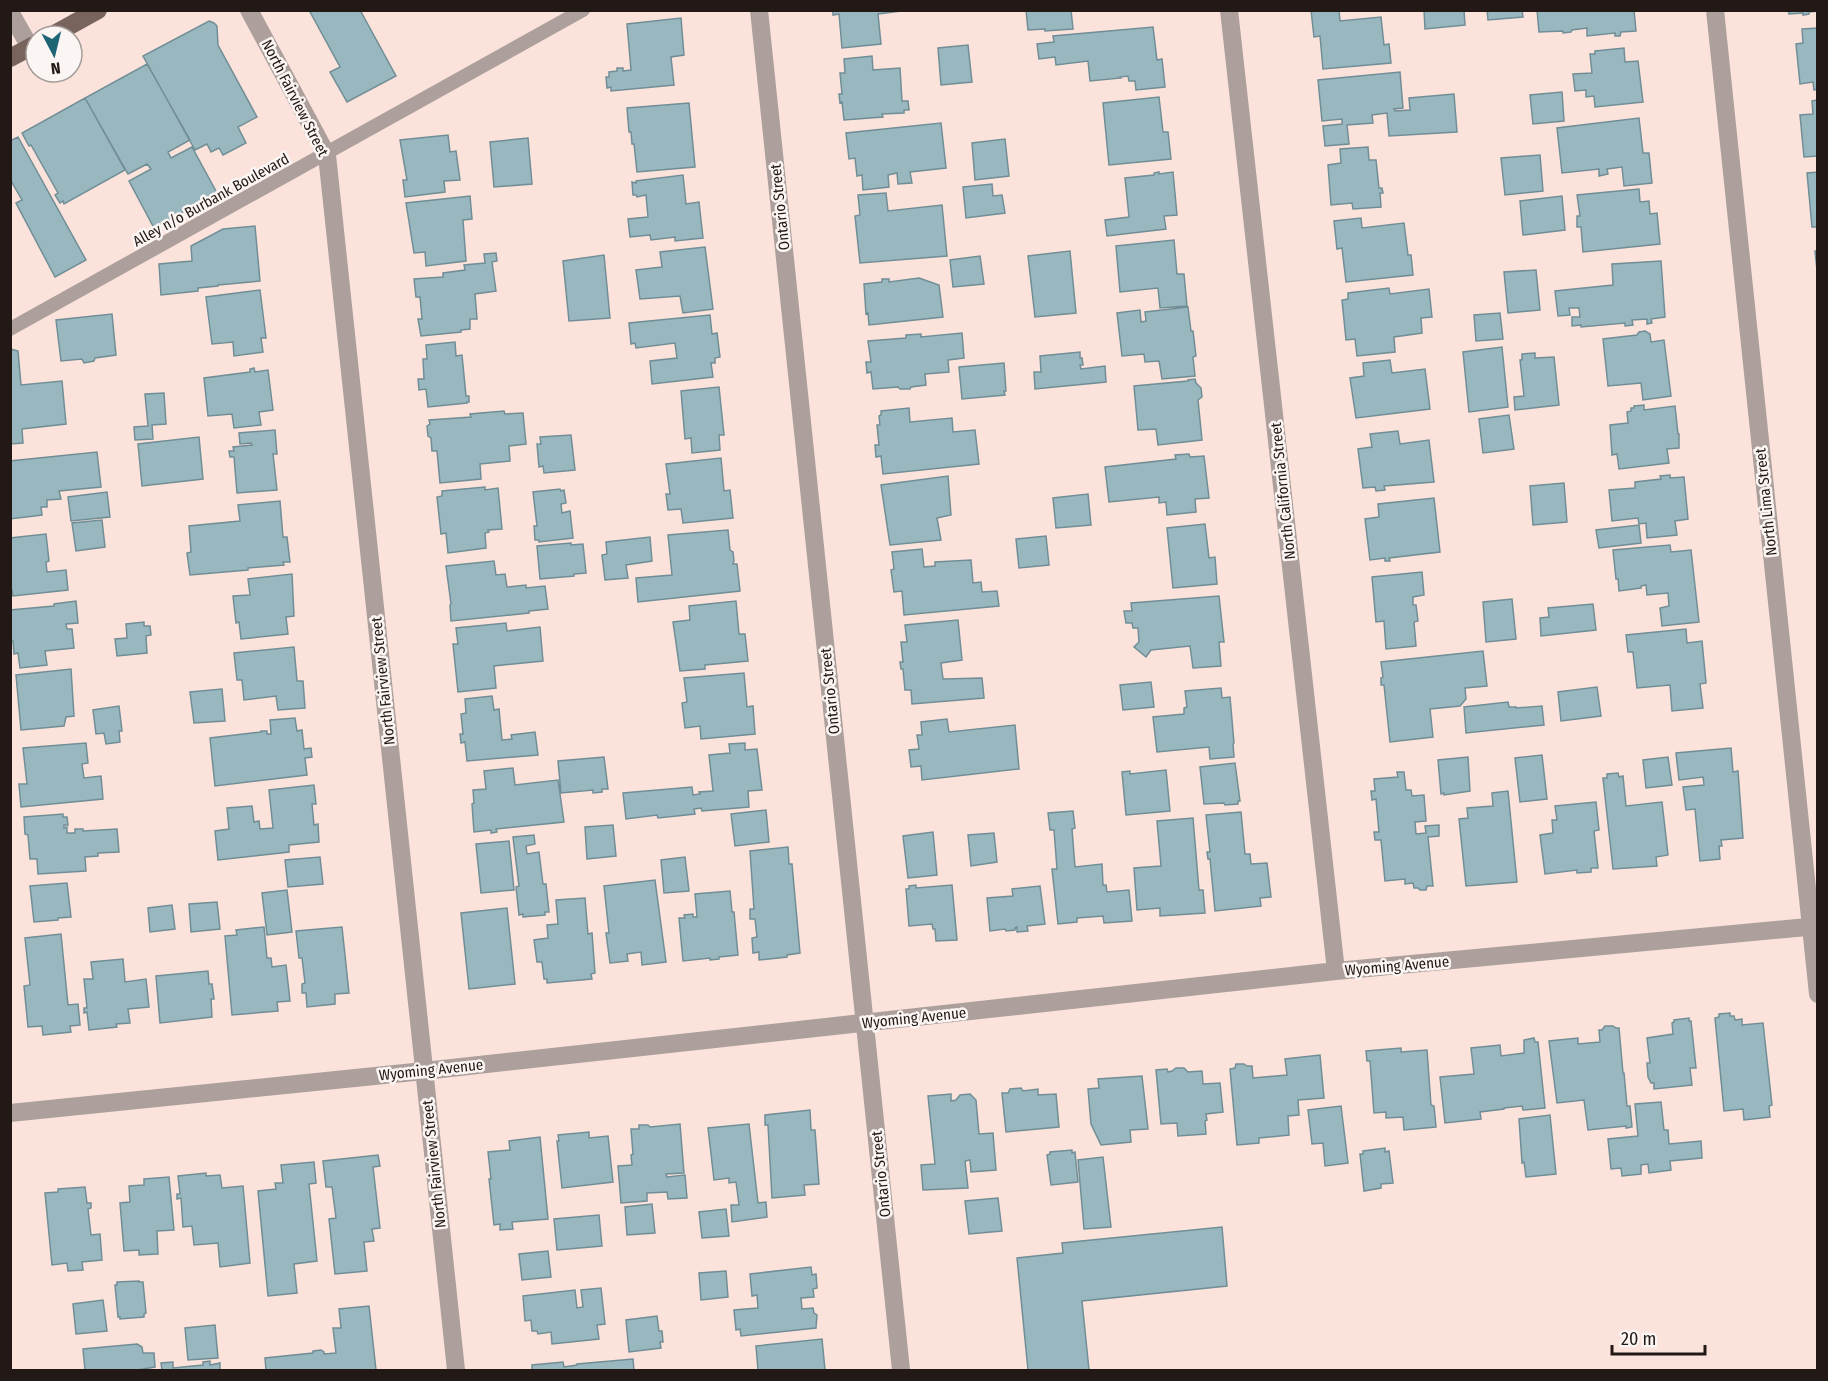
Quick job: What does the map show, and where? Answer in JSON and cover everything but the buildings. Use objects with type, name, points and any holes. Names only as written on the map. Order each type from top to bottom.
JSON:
[{"type":"main road","points":[[73,24],[98,10]]},
{"type":"main road","points":[[10,58],[24,51]]},
{"type":"street","name":"North Fairview Street","points":[[249,10],[327,155],[456,1371]]},
{"type":"street","name":"Ontario Street","points":[[759,10],[901,1371]]},
{"type":"street","name":"North California Street","points":[[1229,10],[1336,971]]},
{"type":"street","name":"North Lima Street","points":[[1714,10],[1814,926],[1818,994]]},
{"type":"street","points":[[10,12],[24,33]]},
{"type":"street","name":"Wyoming Avenue","points":[[10,1113],[424,1071],[1336,971],[1814,926]]},
{"type":"lane","name":"Alley n/o Burbank Boulevard","points":[[10,329],[327,155],[584,10]]}]
